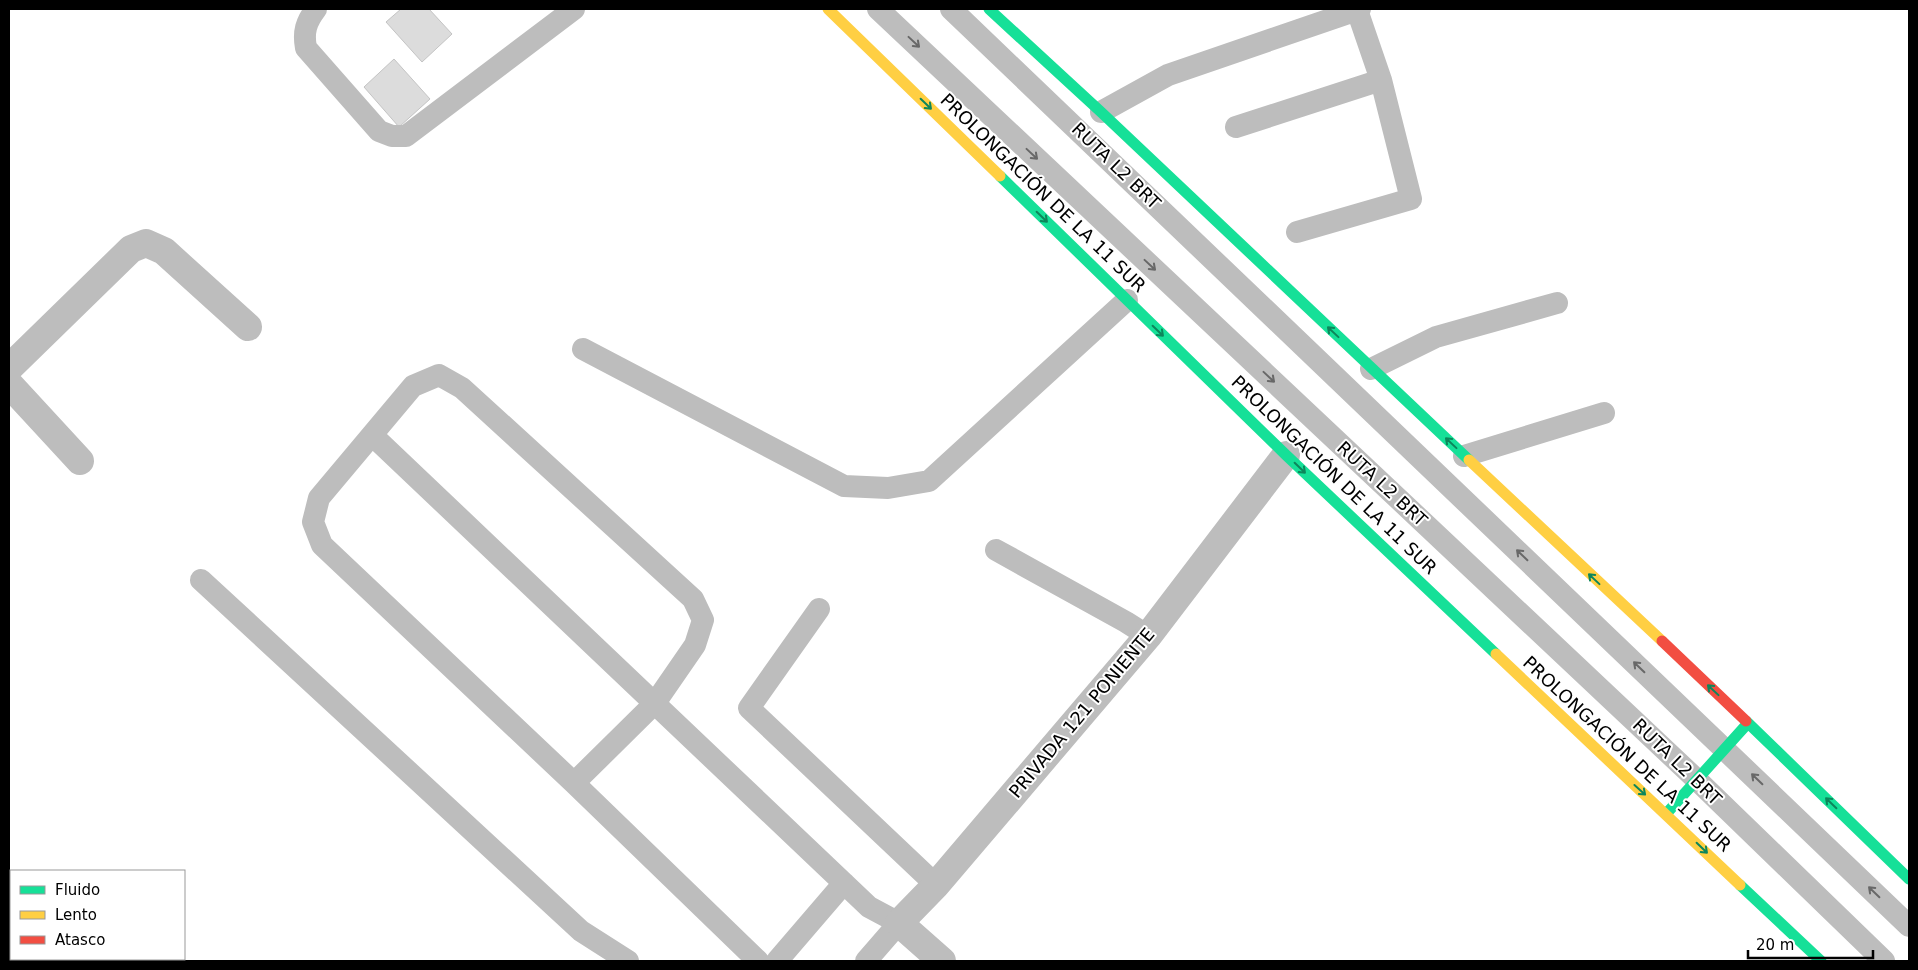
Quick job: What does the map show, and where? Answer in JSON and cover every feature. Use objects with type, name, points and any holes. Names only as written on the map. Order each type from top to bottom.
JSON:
[{"type":"main road","name":"PROLONGACIÓN DE LA 11 SUR","points":[[828,9],[1286,455],[1820,961]]},
{"type":"main road","points":[[989,9],[1101,112],[1748,723],[1909,879]]},
{"type":"main road","points":[[1666,814],[1748,723]]},
{"type":"street","points":[[9,368],[131,249],[146,243],[164,251],[248,327]]},
{"type":"street","points":[[9,384],[80,462]]},
{"type":"street","name":"PRIVADA 121 PONIENTE","points":[[899,924],[936,885],[1148,636],[1286,455]]},
{"type":"street","points":[[899,924],[942,961]]},
{"type":"lane","points":[[316,9],[309,17],[304,33],[306,48],[379,131],[392,136],[406,136],[574,9]]},
{"type":"lane","name":"RUTA L2 BRT","points":[[878,9],[1697,780],[1884,961]]},
{"type":"lane","name":"RUTA L2 BRT","points":[[951,9],[1909,926]]},
{"type":"lane","points":[[1101,112],[1168,75],[1358,9],[1381,80],[1410,199],[1297,232]]},
{"type":"lane","points":[[1236,128],[1381,80]]},
{"type":"lane","points":[[583,350],[844,486],[888,488],[929,481],[1127,300]]},
{"type":"lane","points":[[1371,368],[1436,337],[1557,303]]},
{"type":"lane","points":[[574,783],[655,703],[695,645],[703,620],[694,599],[462,388],[438,375],[412,386],[319,498],[313,522],[322,545],[574,783],[758,961]]},
{"type":"lane","points":[[1464,456],[1604,413]]},
{"type":"lane","points":[[372,435],[869,907],[899,924]]},
{"type":"lane","points":[[996,550],[1148,636]]},
{"type":"lane","points":[[201,580],[581,931],[628,961]]},
{"type":"lane","points":[[819,609],[749,708],[936,885]]},
{"type":"lane","points":[[777,961],[844,883]]},
{"type":"lane","name":"PRIVADA 121 PONIENTE","points":[[866,961],[899,924]]},
{"type":"building","points":[[401,9],[429,9],[452,34],[422,62],[386,22]]},
{"type":"building","points":[[394,59],[430,99],[399,127],[364,87]]},
{"type":"traffic: fast","points":[[989,9],[1101,112],[1469,460]]},
{"type":"traffic: fast","points":[[1000,176],[1286,455],[1496,654]]},
{"type":"traffic: fast","points":[[1746,721],[1909,879]]},
{"type":"traffic: fast","points":[[1666,814],[1748,723]]},
{"type":"traffic: fast","points":[[1740,885],[1821,961]]},
{"type":"traffic: slow","points":[[828,9],[1000,176]]},
{"type":"traffic: slow","points":[[1469,460],[1662,641]]},
{"type":"traffic: slow","points":[[1496,654],[1740,885]]},
{"type":"traffic: jam","points":[[1662,641],[1746,721]]}]
